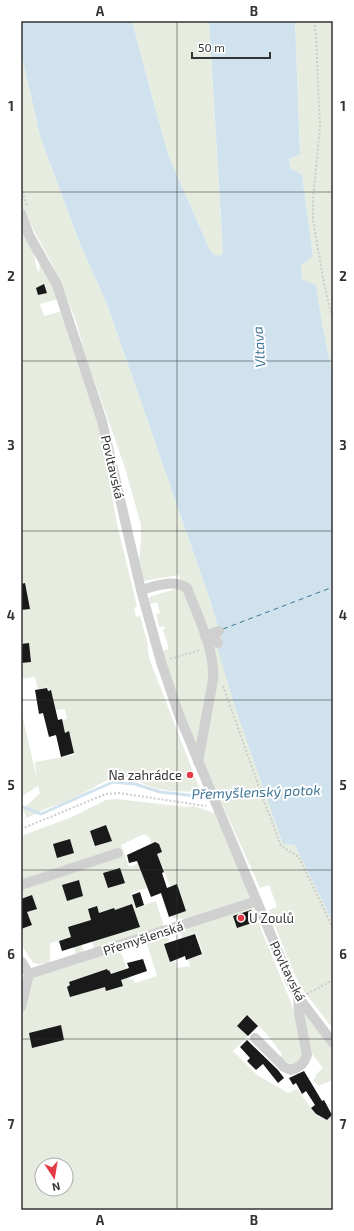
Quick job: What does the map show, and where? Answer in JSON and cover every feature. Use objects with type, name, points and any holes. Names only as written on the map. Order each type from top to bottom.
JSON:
[{"type":"street","name":"Povltavská","points":[[21,213],[30,235],[57,285],[102,421],[141,590],[164,661],[179,715],[299,998],[333,1043]]},
{"type":"street","points":[[141,590],[172,583],[180,584],[187,588],[212,634],[214,667],[213,680],[198,762]]},
{"type":"street","points":[[21,885],[118,854]]},
{"type":"street","name":"Přemyšlenská","points":[[28,974],[257,901]]},
{"type":"street","points":[[21,961],[28,974],[21,1007]]},
{"type":"street","points":[[255,1038],[284,1066],[291,1070],[300,1066],[307,1055],[299,1013],[299,998]]},
{"type":"path","points":[[314,21],[320,127],[313,199],[313,220],[323,278],[333,318]]},
{"type":"path","points":[[164,661],[213,645]]},
{"type":"path","points":[[222,685],[281,846],[299,857],[333,928]]},
{"type":"path","points":[[21,829],[106,794],[119,793],[209,806],[217,805]]},
{"type":"path","points":[[299,998],[333,980]]},
{"type":"shaded area","points":[[132,21],[209,21],[223,252],[221,255],[215,255],[210,250],[169,157]]},
{"type":"shaded area","points":[[295,21],[333,21],[333,377],[316,285],[302,279],[301,265],[313,256],[302,174],[291,169],[289,158],[300,154]]},
{"type":"shaded area","points":[[21,52],[40,136],[80,244],[107,304],[211,603],[266,794],[283,844],[295,845],[333,923],[333,1029],[300,986],[269,910],[277,907],[269,885],[260,888],[182,715],[161,651],[169,649],[163,630],[165,629],[164,626],[159,627],[156,614],[160,613],[157,602],[150,604],[149,597],[175,589],[180,580],[179,575],[143,581],[139,565],[141,525],[125,468],[86,357],[75,318],[52,264],[21,203]]},
{"type":"shaded area","points":[[21,226],[34,253],[36,266],[39,273],[40,262],[58,299],[40,304],[44,316],[62,311],[101,431],[117,524],[137,606],[134,608],[136,617],[140,616],[147,641],[149,658],[201,792],[170,791],[152,787],[129,778],[117,777],[111,778],[69,801],[45,809],[21,821],[26,818],[24,811],[21,811],[40,793],[38,786],[21,797],[21,710],[37,779],[35,762],[74,755],[69,733],[65,734],[62,720],[67,719],[65,709],[56,710],[51,690],[48,690],[47,687],[38,690],[35,677],[21,679]]},
{"type":"shaded area","points":[[116,799],[187,807],[194,806],[214,813],[230,846],[251,897],[188,919],[173,918],[172,916],[186,911],[177,884],[170,886],[149,837],[144,834],[121,845],[129,867],[153,858],[139,866],[147,888],[131,893],[135,908],[156,901],[164,927],[94,949],[92,941],[77,930],[84,952],[76,955],[71,937],[50,943],[50,963],[33,963],[21,944],[21,836],[72,817],[106,800]]},
{"type":"shaded area","points":[[252,907],[294,1010],[303,1054],[301,1059],[293,1065],[280,1059],[282,1054],[265,1032],[247,1015],[237,1026],[248,1036],[233,1051],[257,1075],[288,1093],[297,1089],[317,1116],[327,1120],[333,1115],[333,1210],[21,1210],[21,1029],[24,1000],[32,977],[120,949],[130,980],[133,979],[135,983],[157,976],[146,941],[167,934],[169,941],[164,943],[170,962],[175,961],[177,968],[190,966],[188,959],[203,953],[196,933],[182,938],[179,930]]},
{"type":"shaded area","points":[[304,1011],[333,1051],[333,1080],[318,1086],[313,1080],[316,1077],[315,1075],[323,1068],[309,1050],[302,1013]]},
{"type":"water","name":"Vltava","points":[[21,21],[132,21],[169,157],[211,252],[221,255],[223,252],[209,21],[295,21],[300,154],[289,159],[291,169],[302,174],[313,256],[301,265],[302,279],[316,285],[333,377],[333,923],[295,845],[283,844],[236,710],[216,643],[222,641],[211,603],[107,304],[80,244],[40,136],[21,52]]},
{"type":"building","points":[[44,284],[47,293],[38,295],[36,288]]},
{"type":"building","points":[[25,583],[30,609],[21,610],[21,584]]},
{"type":"building","points":[[29,643],[31,662],[21,663],[21,644]]},
{"type":"building","points":[[47,688],[48,691],[51,690],[58,720],[62,719],[65,733],[69,731],[74,753],[61,757],[56,735],[49,737],[43,713],[39,714],[35,690]]},
{"type":"building","points":[[106,825],[112,841],[95,846],[90,831]]},
{"type":"building","points":[[70,839],[74,853],[57,858],[53,844]]},
{"type":"building","points":[[155,842],[159,844],[162,852],[157,854],[164,872],[162,873],[167,888],[177,884],[186,911],[169,917],[161,893],[151,897],[137,861],[129,863],[127,855]]},
{"type":"building","points":[[120,868],[125,883],[108,888],[103,873]]},
{"type":"building","points":[[79,880],[83,896],[67,901],[62,885]]},
{"type":"building","points":[[140,892],[144,905],[136,908],[132,895]]},
{"type":"building","points":[[32,895],[37,909],[27,912],[32,925],[21,929],[21,899]]},
{"type":"building","points":[[132,904],[140,927],[62,951],[59,941],[71,937],[68,927],[91,920],[88,909],[97,906],[99,913],[114,908],[115,910]]},
{"type":"building","points":[[251,910],[255,922],[237,928],[233,916]]},
{"type":"building","points":[[195,934],[202,954],[186,960],[185,956],[170,962],[164,944]]},
{"type":"building","points":[[143,959],[147,971],[121,980],[123,986],[106,991],[105,987],[70,997],[67,987],[70,985],[69,982],[107,969],[111,974],[129,968],[127,963]]},
{"type":"building","points":[[247,1015],[258,1026],[248,1036],[237,1026]]},
{"type":"building","points":[[61,1025],[64,1040],[32,1048],[29,1033]]},
{"type":"building","points":[[247,1040],[278,1070],[284,1078],[278,1083],[263,1064],[256,1070],[247,1061],[250,1058],[240,1047]]},
{"type":"building","points":[[304,1071],[322,1101],[324,1100],[332,1115],[327,1120],[316,1114],[311,1108],[315,1105],[306,1091],[302,1094],[296,1083],[293,1085],[289,1078]]},
{"type":"waterway","name":"Přemyšlenský potok","points":[[21,806],[41,814],[113,782],[135,784],[160,792],[206,797],[269,794]]},
{"type":"ferry route","points":[[223,629],[333,587]]},
{"type":"place","name":"Na zahrádce","points":[[190,775]]},
{"type":"place","name":"U Zoulů","points":[[241,918]]}]
